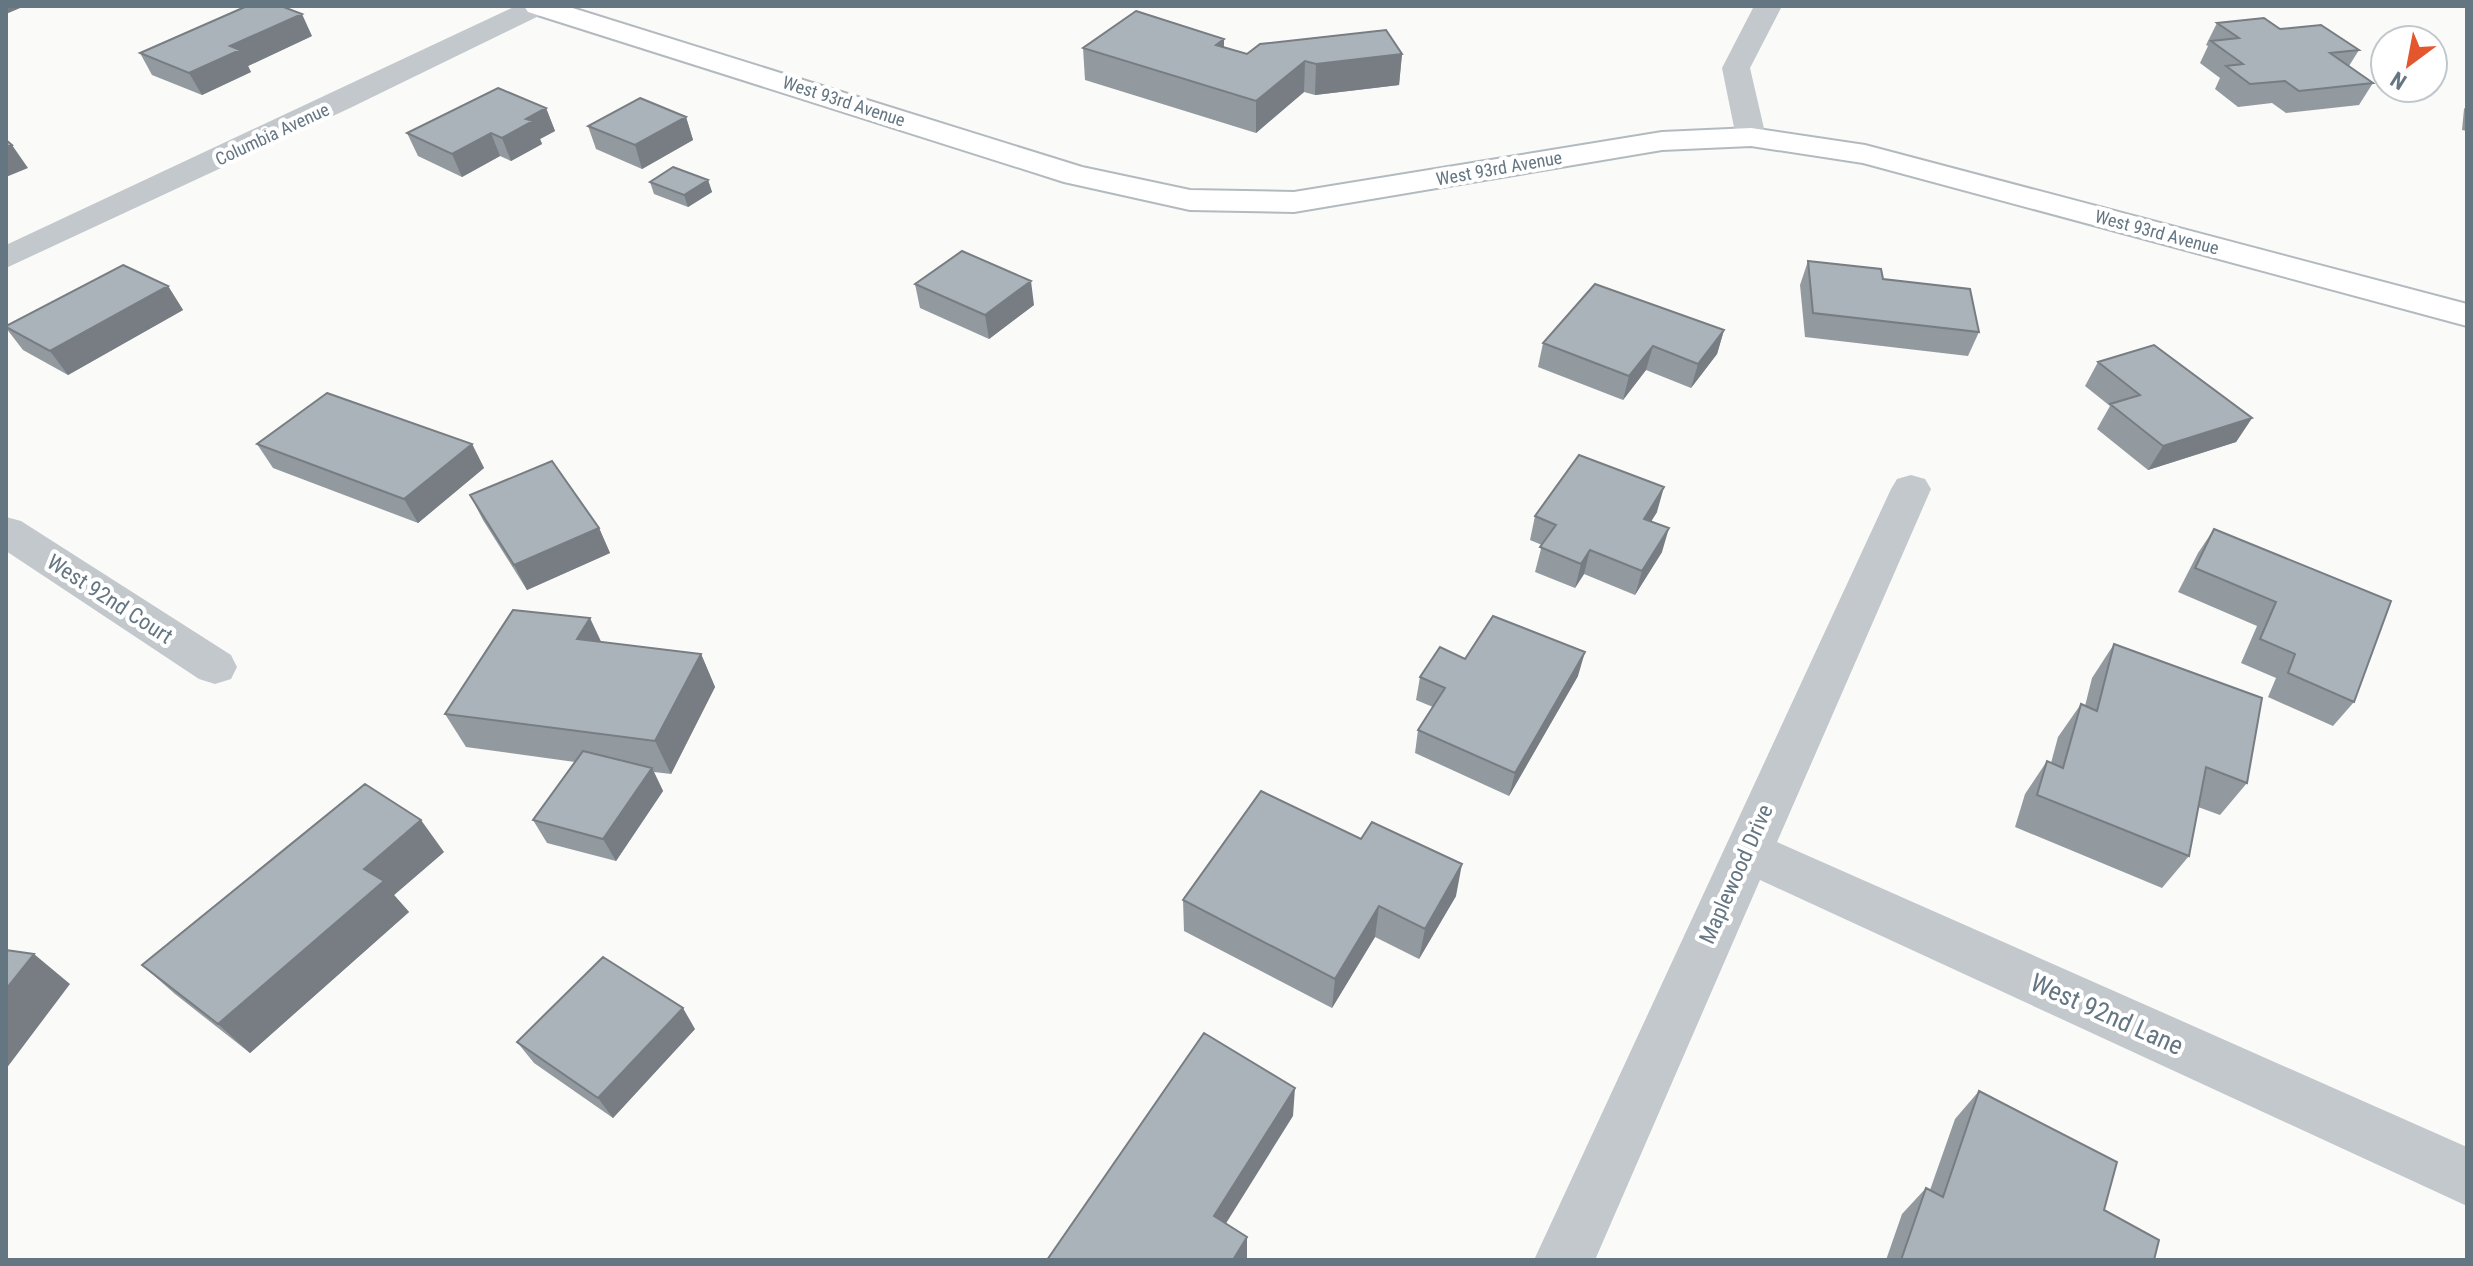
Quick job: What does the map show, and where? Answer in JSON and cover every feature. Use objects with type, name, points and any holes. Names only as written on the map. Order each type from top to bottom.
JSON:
[{"type":"street","name":"West 93rd Avenue","points":[[537,6],[1075,175],[1190,200],[1294,202],[1662,141],[1751,137],[1865,154],[2467,315]]},
{"type":"street","name":"Columbia Avenue","points":[[6,258],[537,6]]},
{"type":"street","points":[[1751,137],[1736,68],[1768,6]]},
{"type":"street","name":"Maplewood Drive","points":[[1564,1260],[1911,489]]},
{"type":"street","name":"West 92nd Court","points":[[6,531],[215,667]]},
{"type":"street","name":"West 92nd Lane","points":[[1747,851],[2467,1177]]},
{"type":"building","points":[[247,6],[281,6],[302,14],[230,46],[240,50],[189,73],[140,53]]},
{"type":"building","points":[[1136,11],[1224,39],[1216,45],[1247,54],[1260,44],[1386,30],[1402,54],[1316,64],[1305,61],[1256,101],[1083,48]]},
{"type":"building","points":[[2264,18],[2280,29],[2321,25],[2359,50],[2330,53],[2369,80],[2369,83],[2299,91],[2285,81],[2250,84],[2226,66],[2243,64],[2211,41],[2239,38],[2217,23]]},
{"type":"building","points":[[498,88],[546,108],[526,119],[533,121],[502,138],[491,133],[452,154],[407,133]]},
{"type":"building","points":[[640,98],[686,117],[635,145],[588,126]]},
{"type":"building","points":[[673,167],[708,180],[684,195],[650,182]]},
{"type":"building","points":[[962,251],[1031,281],[985,315],[915,284]]},
{"type":"building","points":[[1808,261],[1881,269],[1883,279],[1970,289],[1979,332],[1813,313]]},
{"type":"building","points":[[123,265],[168,286],[50,351],[6,327],[6,326]]},
{"type":"building","points":[[1595,284],[1724,330],[1698,364],[1653,346],[1629,376],[1543,343]]},
{"type":"building","points":[[2154,345],[2252,418],[2163,446],[2110,404],[2140,395],[2098,362]]},
{"type":"building","points":[[327,393],[472,444],[404,499],[257,444]]},
{"type":"building","points":[[1579,455],[1664,487],[1644,519],[1669,528],[1642,571],[1590,550],[1581,564],[1540,547],[1556,525],[1535,516]]},
{"type":"building","points":[[552,461],[599,528],[514,565],[470,495]]},
{"type":"building","points":[[2214,529],[2391,601],[2354,702],[2288,673],[2295,654],[2260,639],[2276,602],[2195,568]]},
{"type":"building","points":[[513,610],[590,618],[577,639],[701,654],[655,741],[445,714]]},
{"type":"building","points":[[1493,616],[1585,652],[1515,773],[1418,730],[1445,688],[1420,677],[1440,647],[1465,659]]},
{"type":"building","points":[[2114,644],[2262,698],[2247,783],[2206,767],[2189,856],[2037,795],[2047,761],[2063,768],[2081,704],[2097,711]]},
{"type":"building","points":[[583,751],[652,768],[603,839],[533,820]]},
{"type":"building","points":[[365,784],[421,820],[364,869],[384,881],[218,1024],[142,965]]},
{"type":"building","points":[[1261,791],[1361,839],[1372,822],[1462,864],[1425,929],[1379,906],[1335,979],[1183,900]]},
{"type":"building","points":[[6,950],[34,954],[6,989]]},
{"type":"building","points":[[603,957],[683,1008],[598,1098],[517,1042]]},
{"type":"building","points":[[1204,1033],[1295,1088],[1214,1216],[1247,1237],[1233,1260],[1047,1260]]},
{"type":"building","points":[[1979,1091],[2117,1162],[2104,1210],[2159,1240],[2154,1260],[1901,1260],[1926,1188],[1943,1197]]}]
